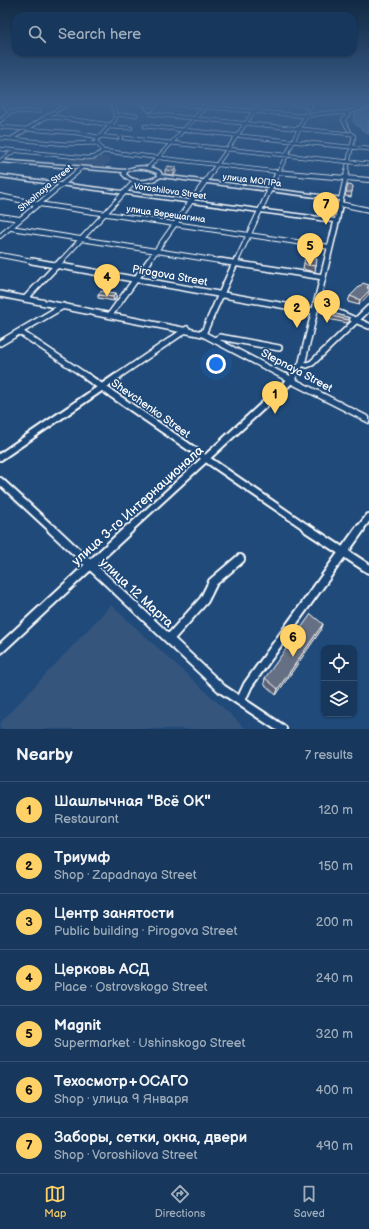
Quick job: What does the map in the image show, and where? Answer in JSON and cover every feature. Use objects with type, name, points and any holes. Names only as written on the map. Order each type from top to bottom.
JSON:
[{"type":"main road","points":[[0,161],[125,172],[134,168],[148,168]]},
{"type":"main road","name":"улица МОПРа","points":[[148,168],[159,172],[160,176]]},
{"type":"main road","points":[[125,172],[124,174],[126,177],[135,181]]},
{"type":"main road","name":"Voroshilova Street","points":[[0,176],[337,221]]},
{"type":"main road","name":"улица МОПРа","points":[[135,181],[152,180],[160,176],[269,190],[341,202]]},
{"type":"main road","points":[[291,380],[302,364],[341,202]]},
{"type":"main road","name":"Stepnaya Street","points":[[291,380],[369,420]]},
{"type":"street","points":[[0,138],[66,144],[97,143]]},
{"type":"street","points":[[97,143],[99,138]]},
{"type":"street","points":[[124,138],[369,164]]},
{"type":"street","points":[[148,168],[176,138]]},
{"type":"street","points":[[110,315],[205,182],[234,138]]},
{"type":"street","points":[[265,138],[369,149]]},
{"type":"street","points":[[203,334],[220,294],[294,138]]},
{"type":"street","points":[[354,138],[344,179],[341,202],[368,209]]},
{"type":"street","points":[[97,143],[103,151]]},
{"type":"street","points":[[0,149],[91,158],[103,151],[278,172],[369,180]]},
{"type":"street","points":[[0,161],[14,151]]},
{"type":"street","name":"Shkolnaya Street","points":[[0,236],[81,168]]},
{"type":"street","points":[[25,299],[135,181]]},
{"type":"street","name":"улица Верещагина","points":[[0,196],[39,204],[330,247]]},
{"type":"street","points":[[0,216],[20,219]]},
{"type":"street","points":[[10,228],[156,249],[323,276]]},
{"type":"street","name":"Pirogova Street","points":[[0,255],[314,311]]},
{"type":"street","name":"Stepnaya Street","points":[[0,294],[187,329],[203,334],[291,380]]},
{"type":"street","points":[[316,303],[369,326]]},
{"type":"street","points":[[0,343],[63,306]]},
{"type":"street","points":[[302,364],[307,365],[312,363],[358,321],[359,317],[369,308]]},
{"type":"street","points":[[0,457],[187,329]]},
{"type":"street","name":"Shevchenko Street","points":[[20,332],[369,569]]},
{"type":"street","name":"Stepnaya Street","points":[[215,340],[220,337],[279,348]]},
{"type":"street","name":"улица 3-го Интернационала","points":[[0,649],[291,380]]},
{"type":"street","name":"улица 12 Марта","points":[[0,481],[222,689],[241,700],[282,729]]},
{"type":"street","points":[[241,700],[248,685],[369,517]]},
{"type":"street","name":"улица 12 Марта","points":[[169,639],[204,600],[214,582],[230,566],[240,559]]},
{"type":"shaded area","points":[[100,156],[110,157],[108,159],[112,160],[104,167],[64,165],[72,157],[92,159]]},
{"type":"shaded area","points":[[111,605],[246,729],[0,729],[0,723]]},
{"type":"building","points":[[168,166],[176,167],[174,171],[165,170]]},
{"type":"building","points":[[348,185],[353,186],[352,192],[346,192]]},
{"type":"building","points":[[305,257],[317,259],[316,266],[307,265],[304,263]]},
{"type":"building","points":[[363,283],[369,285],[367,288],[369,288],[369,291],[360,300],[350,296]]},
{"type":"building","points":[[101,291],[116,293],[113,297],[98,295]]},
{"type":"building","points":[[329,312],[350,318],[348,320],[328,315]]},
{"type":"building","points":[[311,614],[323,624],[278,689],[265,678]]},
{"type":"place","name":"Заборы, сетки, окна, двери","points":[[326,225]]},
{"type":"place","name":"Magnit","points":[[310,266]]},
{"type":"place","name":"Церковь АСД","points":[[107,297]]},
{"type":"place","name":"Центр занятости","points":[[327,323]]},
{"type":"place","name":"Триумф","points":[[297,328]]},
{"type":"place","name":"Шашлычная \"Всё ОК\"","points":[[275,414]]},
{"type":"place","name":"Техосмотр+ОСАГО","points":[[293,657]]}]
